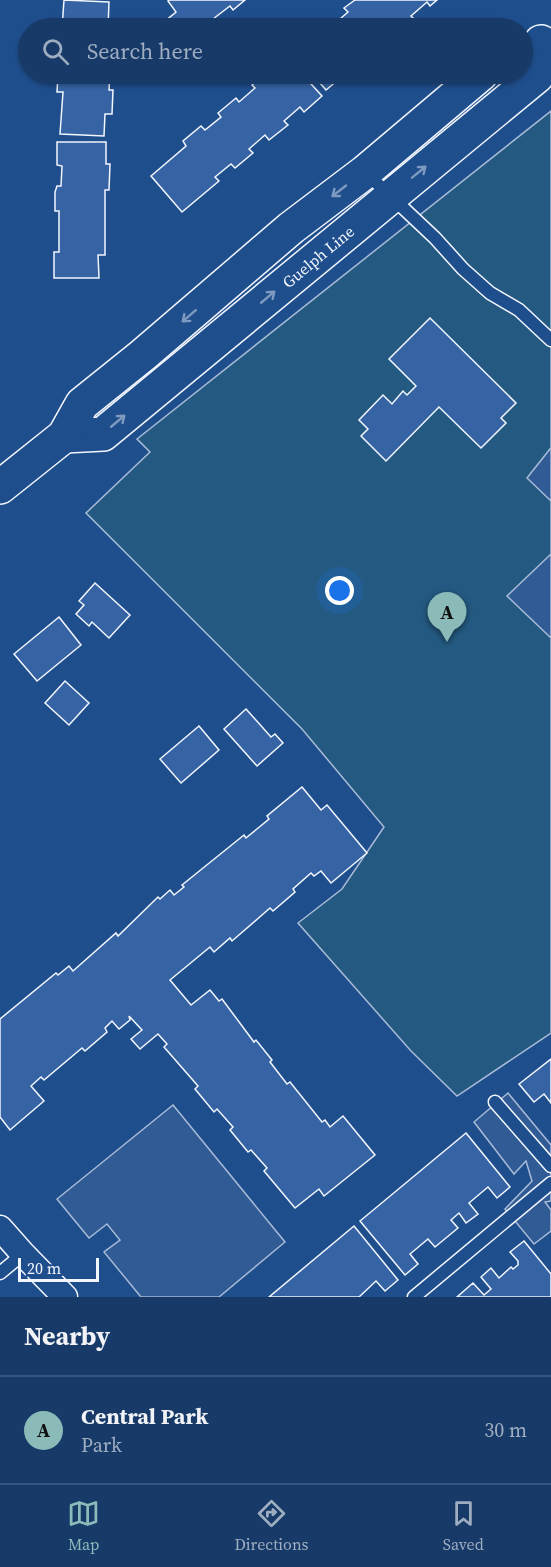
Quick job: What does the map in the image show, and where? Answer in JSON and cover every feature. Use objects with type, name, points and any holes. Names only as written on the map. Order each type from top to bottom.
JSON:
[{"type":"main road","name":"Guelph Line","points":[[533,79],[537,76],[538,40]]},
{"type":"main road","points":[[0,487],[64,436],[82,404],[143,355],[291,228],[365,172],[469,84]]},
{"type":"main road","name":"Guelph Line","points":[[64,436],[103,434],[527,84]]},
{"type":"street","points":[[0,1228],[65,1297]]},
{"type":"lane","points":[[365,172],[435,238],[470,275],[490,293],[519,310],[551,340]]},
{"type":"lane","points":[[495,1102],[551,1166]]},
{"type":"lane","points":[[414,1297],[551,1184]]},
{"type":"lane","points":[[0,1273],[23,1254]]},
{"type":"shaded area","points":[[551,111],[551,1033],[457,1096],[411,1051],[298,923],[342,889],[384,827],[302,729],[86,513],[150,452],[137,439]]},
{"type":"shaded area","points":[[551,450],[551,501],[527,478]]},
{"type":"shaded area","points":[[551,554],[551,638],[507,596]]},
{"type":"shaded area","points":[[508,1093],[551,1145],[551,1201],[545,1202],[551,1210],[551,1231],[534,1244],[505,1209],[532,1181],[526,1161],[514,1174],[474,1122]]},
{"type":"shaded area","points":[[173,1105],[285,1242],[219,1297],[141,1297],[104,1252],[120,1240],[107,1224],[89,1238],[57,1199]]},
{"type":"building","points":[[64,0],[109,2],[108,18],[63,18]]},
{"type":"building","points":[[245,0],[233,10],[230,6],[214,18],[169,18],[176,12],[168,1]]},
{"type":"building","points":[[355,0],[437,0],[430,6],[427,2],[411,16],[413,18],[341,18],[348,12],[344,8]]},
{"type":"building","points":[[57,84],[109,84],[109,90],[113,90],[112,114],[105,114],[104,136],[60,134],[63,92],[57,92]]},
{"type":"building","points":[[311,84],[322,96],[304,112],[300,107],[284,121],[288,125],[269,140],[265,135],[249,149],[253,153],[235,168],[231,164],[215,177],[219,181],[182,212],[151,176],[186,146],[183,141],[201,126],[205,130],[221,117],[218,113],[236,98],[239,102],[255,88],[252,85]]},
{"type":"building","points":[[321,84],[333,84],[326,90]]},
{"type":"building","points":[[57,142],[106,142],[106,164],[110,164],[109,190],[105,190],[105,255],[98,255],[99,278],[54,278],[54,252],[59,252],[59,211],[55,211],[55,192],[57,186],[61,186],[62,166],[57,165]]},
{"type":"building","points":[[430,318],[516,403],[501,418],[506,423],[481,448],[439,407],[386,461],[361,436],[368,429],[359,420],[383,395],[392,404],[403,391],[407,395],[416,386],[389,359]]},
{"type":"building","points":[[95,583],[130,615],[109,638],[92,622],[89,626],[76,614],[84,605],[79,601]]},
{"type":"building","points":[[59,617],[81,645],[37,681],[14,654]]},
{"type":"building","points":[[65,681],[89,703],[69,725],[45,703]]},
{"type":"building","points":[[246,709],[271,737],[275,734],[283,743],[257,766],[224,729]]},
{"type":"building","points":[[199,726],[219,750],[181,783],[160,759]]},
{"type":"building","points":[[302,787],[321,810],[327,805],[367,853],[331,883],[321,871],[314,876],[311,873],[293,889],[295,892],[273,911],[270,908],[232,941],[230,938],[214,952],[210,947],[170,980],[191,1005],[210,990],[219,1001],[222,999],[254,1042],[256,1040],[272,1060],[270,1062],[287,1084],[290,1082],[322,1122],[325,1120],[330,1127],[343,1116],[375,1155],[324,1196],[319,1189],[295,1208],[264,1171],[267,1168],[251,1150],[248,1152],[230,1130],[233,1127],[217,1109],[214,1112],[195,1089],[198,1086],[164,1047],[167,1044],[158,1034],[140,1049],[131,1039],[142,1030],[129,1016],[130,1020],[119,1029],[112,1021],[105,1028],[107,1032],[85,1051],[82,1048],[44,1080],[41,1077],[31,1086],[44,1101],[10,1130],[0,1117],[0,1019],[56,973],[58,975],[69,966],[73,971],[116,933],[118,936],[158,897],[160,899],[170,890],[174,895],[184,887],[182,885],[244,835],[246,838],[269,819],[267,816]]},
{"type":"building","points":[[551,1059],[551,1103],[544,1094],[534,1102],[519,1084]]},
{"type":"building","points":[[466,1133],[510,1187],[497,1198],[488,1187],[469,1203],[478,1214],[466,1223],[459,1213],[451,1220],[458,1228],[435,1247],[428,1239],[410,1254],[418,1264],[405,1275],[360,1221]]},
{"type":"building","points":[[354,1226],[398,1280],[385,1291],[376,1281],[359,1297],[269,1297]]},
{"type":"building","points":[[524,1241],[551,1274],[551,1297],[457,1297],[473,1283],[484,1295],[491,1289],[481,1277],[491,1268],[499,1278],[511,1267],[513,1269],[518,1265],[518,1261],[510,1252]]},
{"type":"place","name":"Central Park","points":[[447,642]]}]
